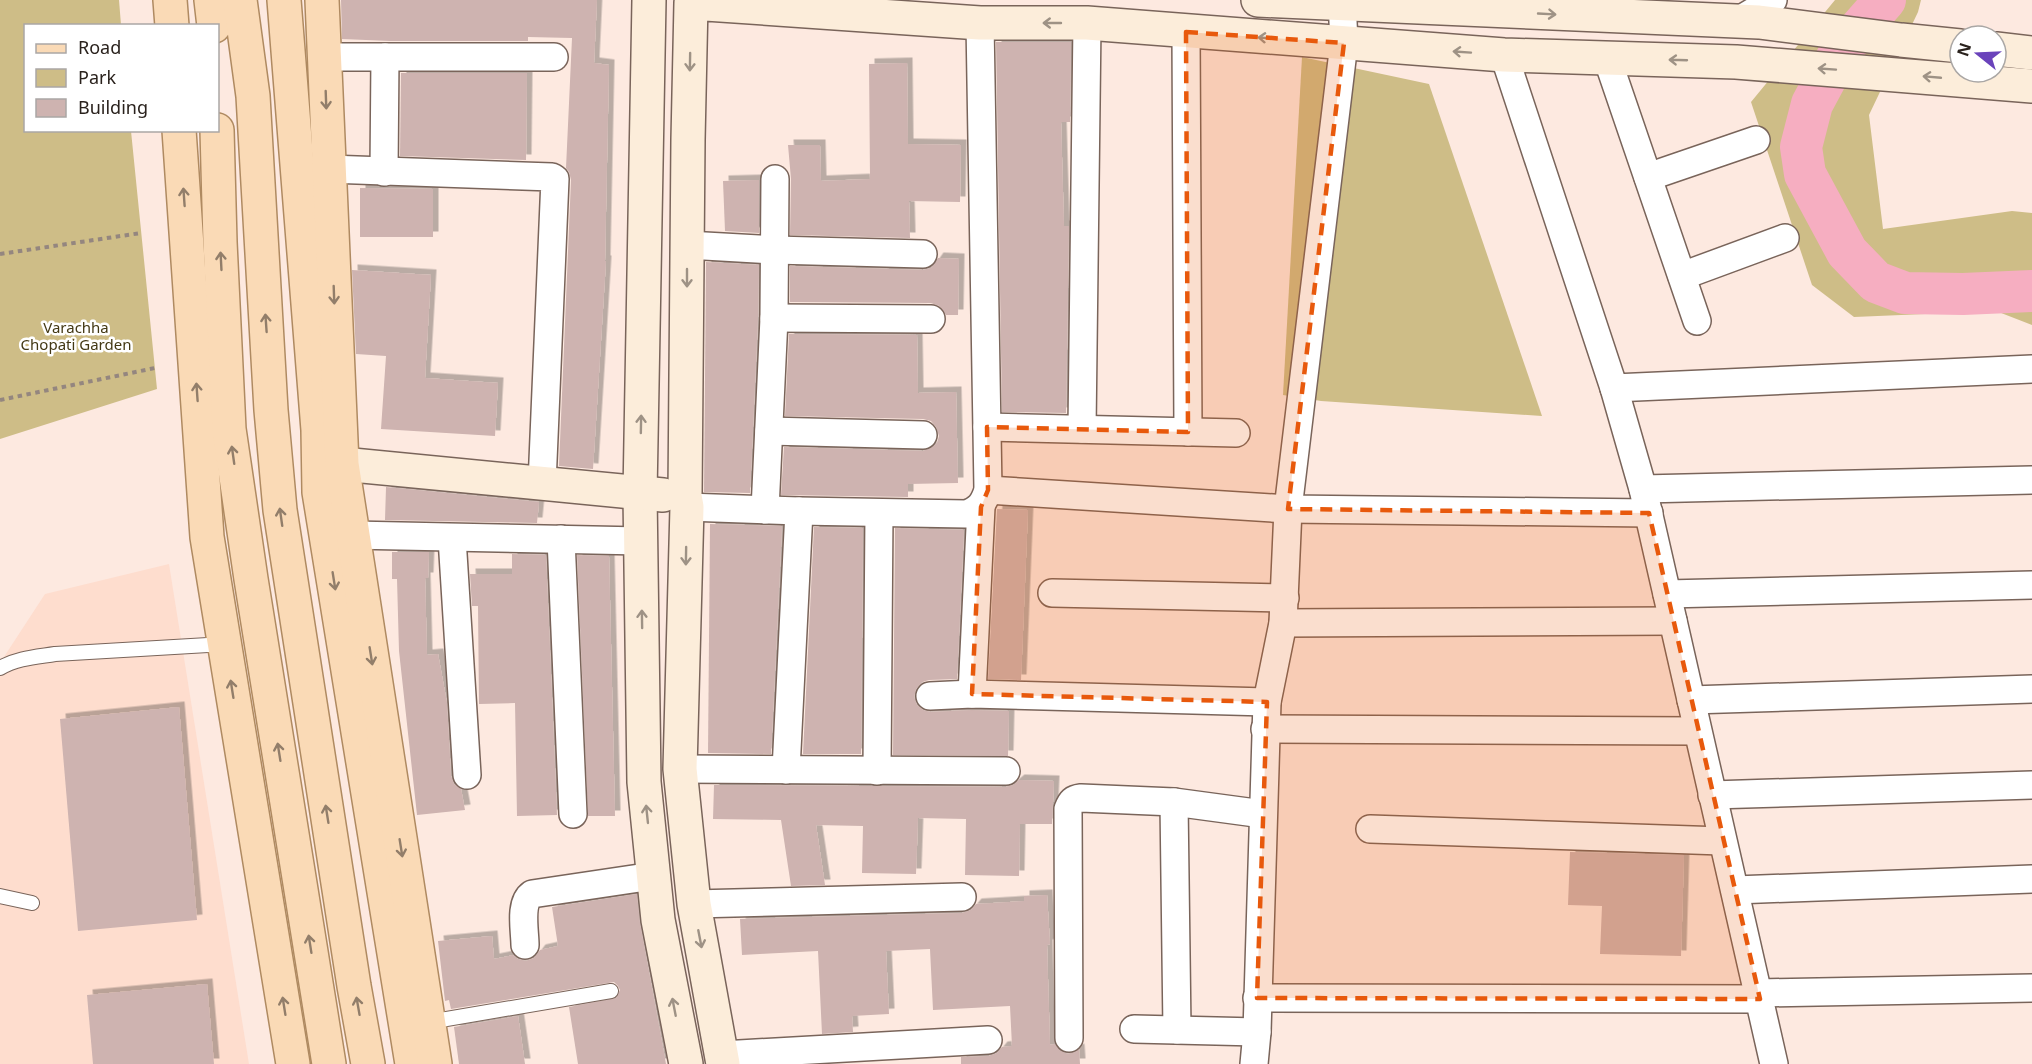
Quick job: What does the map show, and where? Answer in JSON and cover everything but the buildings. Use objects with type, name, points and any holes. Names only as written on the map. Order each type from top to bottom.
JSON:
[{"type":"main road","points":[[170,0],[172,24]]},
{"type":"main road","points":[[211,0],[214,24]]},
{"type":"main road","points":[[240,0],[252,96],[280,510],[368,1064]]},
{"type":"main road","points":[[263,0],[293,349],[303,514],[313,589],[392,1064]]},
{"type":"main road","points":[[284,0],[318,430],[319,492],[412,1064]]},
{"type":"main road","points":[[322,0],[342,464],[435,1064]]},
{"type":"main road","points":[[179,132],[207,537],[293,1064]]},
{"type":"main road","points":[[217,132],[229,429],[329,1064]]},
{"type":"street","points":[[649,0],[640,494],[644,782],[658,920],[686,1064]]},
{"type":"street","points":[[657,0],[670,7],[680,8],[693,2],[980,23],[1087,24],[1504,55],[1736,62],[2032,86]]},
{"type":"street","points":[[1258,0],[1739,13],[1901,40],[1948,45]]},
{"type":"street","points":[[693,2],[687,244],[686,501],[680,769],[694,904],[723,1059],[988,1040]]},
{"type":"street","points":[[1254,1064],[1257,1032],[1267,702],[1284,610],[1288,509],[1344,43],[1342,2]]},
{"type":"street","points":[[972,694],[987,427],[980,23]]},
{"type":"street","points":[[1082,429],[1087,24]]},
{"type":"street","points":[[1186,32],[1188,432]]},
{"type":"street","points":[[2008,50],[2032,53]]},
{"type":"street","points":[[1504,55],[1614,388],[1646,501],[1774,1064]]},
{"type":"street","points":[[325,57],[554,57]]},
{"type":"street","points":[[384,172],[385,57]]},
{"type":"street","points":[[1607,58],[1697,321]]},
{"type":"street","points":[[1647,177],[1756,140]]},
{"type":"street","points":[[329,169],[552,177],[555,179],[542,484]]},
{"type":"street","points":[[765,510],[774,318],[775,179]]},
{"type":"street","points":[[1682,276],[1785,238]]},
{"type":"street","points":[[687,244],[775,250],[923,254]]},
{"type":"street","points":[[774,318],[931,319]]},
{"type":"street","points":[[1614,388],[2032,369]]},
{"type":"street","points":[[987,427],[1236,433]]},
{"type":"street","points":[[769,431],[924,435]]},
{"type":"street","points":[[342,464],[640,494],[765,510],[966,514],[984,499],[1288,509],[1646,501],[2032,480]]},
{"type":"street","points":[[786,770],[799,512]]},
{"type":"street","points":[[877,771],[879,513]]},
{"type":"street","points":[[352,535],[641,541]]},
{"type":"street","points":[[453,537],[467,775]]},
{"type":"street","points":[[561,539],[573,814]]},
{"type":"street","points":[[1667,594],[2032,585]]},
{"type":"street","points":[[1052,592],[1284,610],[1673,621]]},
{"type":"street","points":[[1691,700],[2032,689]]},
{"type":"street","points":[[930,696],[972,694],[1267,702]]},
{"type":"street","points":[[1265,729],[1697,731]]},
{"type":"street","points":[[680,769],[1006,771]]},
{"type":"street","points":[[1712,795],[2032,784]]},
{"type":"street","points":[[1069,1038],[1068,809],[1070,802],[1081,798],[1174,802],[1263,814]]},
{"type":"street","points":[[1174,802],[1177,1030]]},
{"type":"street","points":[[1370,829],[1722,841]]},
{"type":"street","points":[[525,945],[525,904],[528,896],[653,876]]},
{"type":"street","points":[[1735,890],[2032,879]]},
{"type":"street","points":[[694,904],[962,897]]},
{"type":"street","points":[[1257,998],[1759,996],[2032,988]]},
{"type":"street","points":[[1134,1029],[1257,1032]]},
{"type":"lane","points":[[0,668],[29,658],[55,654],[225,644]]},
{"type":"lane","points":[[0,896],[32,903]]},
{"type":"lane","points":[[429,1022],[611,991]]},
{"type":"path","points":[[0,254],[141,233]]},
{"type":"path","points":[[0,399],[155,368]]},
{"type":"highlighted area","points":[[1186,32],[1344,43],[1288,509],[1649,513],[1760,999],[1257,998],[1267,702],[972,694],[981,507],[988,490],[987,427],[1188,432]]},
{"type":"shaded area","points":[[169,564],[249,1064],[0,1064],[0,663],[45,594]]},
{"type":"green space","name":"Varachha Chopati Garden","points":[[0,0],[119,0],[121,24],[24,24],[24,132],[131,132],[157,389],[0,439]]},
{"type":"green space","points":[[1835,0],[1921,0],[1918,12],[1869,115],[1883,229],[2012,211],[2032,213],[2032,325],[1996,311],[1854,317],[1812,285],[1751,102]]},
{"type":"green space","points":[[1302,57],[1429,84],[1542,416],[1321,401],[1283,395]]},
{"type":"waterway","points":[[1885,0],[1841,50],[1812,104],[1801,147],[1805,174],[1847,252],[1876,282],[1905,293],[1963,294],[2032,291]]}]
